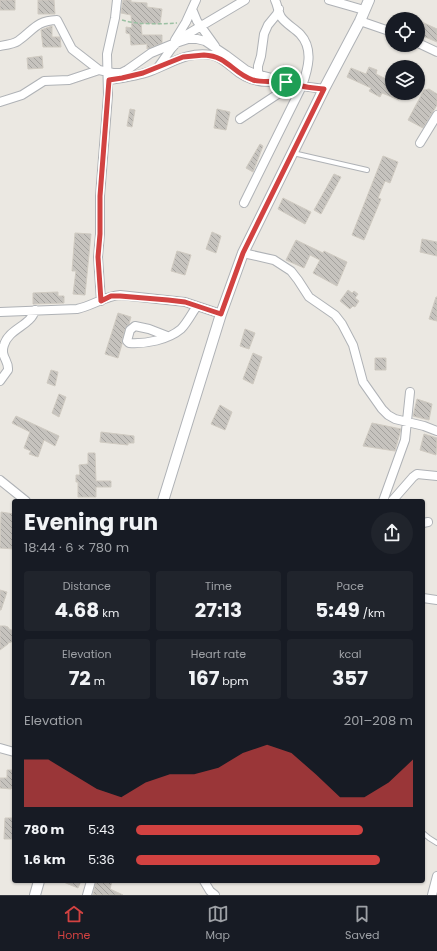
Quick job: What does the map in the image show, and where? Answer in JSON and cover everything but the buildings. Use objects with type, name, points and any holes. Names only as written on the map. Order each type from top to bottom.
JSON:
[{"type":"street","points":[[101,301],[98,257],[100,234],[100,196],[109,80],[108,49],[115,18],[117,0]]},
{"type":"street","points":[[159,67],[175,43],[196,0]]},
{"type":"street","points":[[175,43],[200,25],[245,0]]},
{"type":"street","points":[[244,203],[302,86],[309,56],[307,45],[300,34],[282,19],[275,0]]},
{"type":"street","points":[[260,76],[258,66],[264,34],[278,10],[281,0]]},
{"type":"street","points":[[329,0],[364,10]]},
{"type":"street","points":[[164,499],[221,314],[243,253],[369,0]]},
{"type":"street","points":[[192,9],[200,25],[216,47]]},
{"type":"street","points":[[0,46],[17,42],[29,31],[45,21],[57,20],[72,49],[99,70]]},
{"type":"street","points":[[360,20],[385,29]]},
{"type":"street","points":[[0,102],[22,95],[44,81],[69,80],[99,70],[121,73],[151,53],[188,39],[205,41],[216,47],[246,70],[260,76],[302,86],[324,89]]},
{"type":"street","points":[[425,46],[437,52]]},
{"type":"street","points":[[109,80],[135,76],[183,57],[213,55],[224,61],[242,75],[253,80],[289,83]]},
{"type":"street","points":[[240,119],[289,83]]},
{"type":"street","points":[[420,143],[437,116]]},
{"type":"street","points":[[243,253],[274,260],[286,267],[298,280],[308,297],[335,315],[342,324],[353,345],[363,382],[388,415],[395,419],[424,426],[437,431]]},
{"type":"street","points":[[0,312],[86,307],[111,296],[120,296],[185,302],[221,314]]},
{"type":"street","points":[[167,336],[173,334],[181,328],[198,306]]},
{"type":"street","points":[[0,381],[8,370],[8,363],[5,360],[3,352],[5,343],[12,332],[32,317],[35,310]]},
{"type":"street","points":[[384,499],[405,440],[410,392]]},
{"type":"street","points":[[394,499],[417,474],[437,476]]},
{"type":"street","points":[[0,480],[24,499]]},
{"type":"street","points":[[425,598],[437,600]]},
{"type":"street","points":[[0,748],[12,751]]},
{"type":"street","points":[[432,895],[437,876]]},
{"type":"street","points":[[35,895],[38,883]]},
{"type":"street","points":[[88,895],[91,883]]},
{"type":"street","points":[[205,883],[210,892],[215,895]]},
{"type":"lane","points":[[292,153],[367,170]]},
{"type":"lane","points":[[425,835],[437,843]]},
{"type":"path","points":[[115,18],[128,21],[160,24],[186,22]]},
{"type":"route","points":[[213,55],[220,58],[242,75],[253,80],[264,82],[286,82],[324,89],[243,253],[221,314],[185,302],[168,300],[111,296],[101,301],[98,257],[100,234],[100,196],[109,80],[135,76],[183,57],[213,55]]}]
